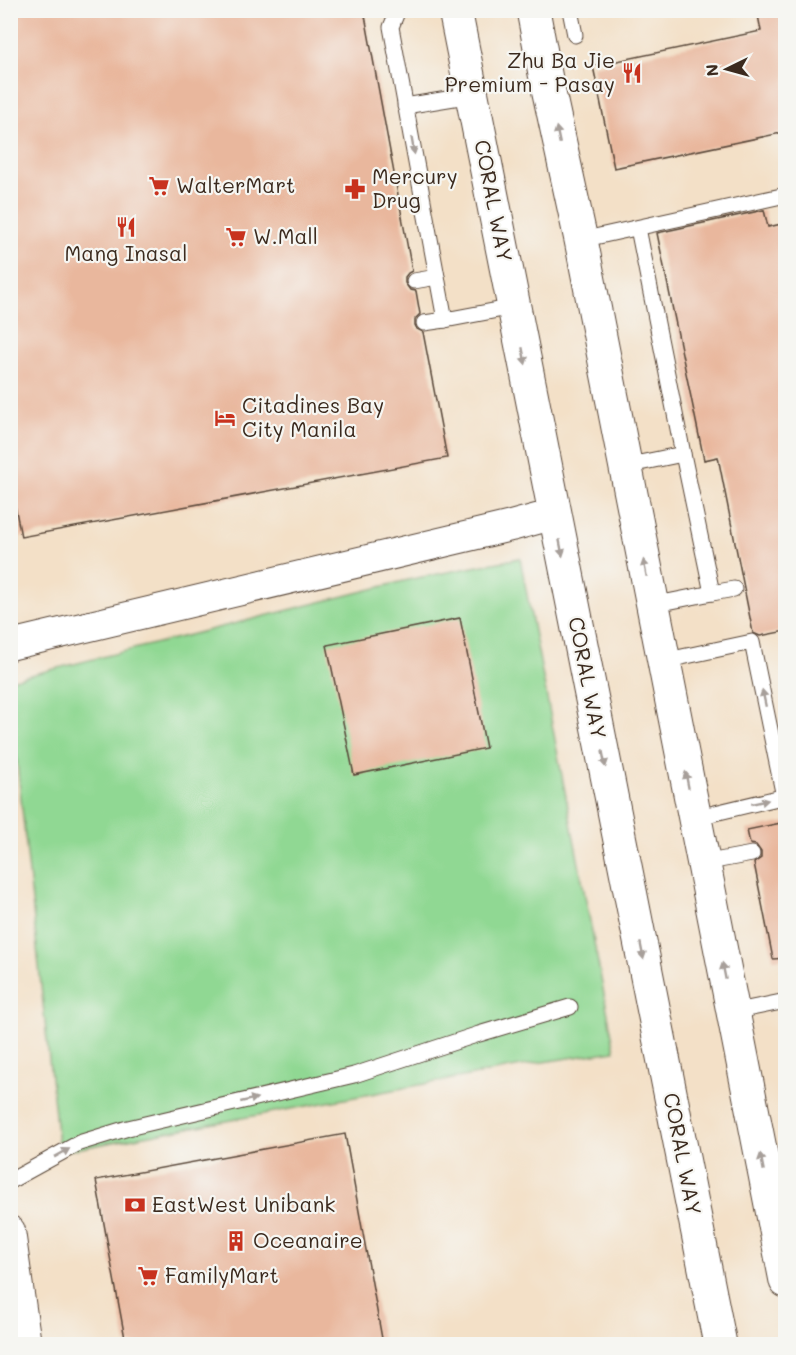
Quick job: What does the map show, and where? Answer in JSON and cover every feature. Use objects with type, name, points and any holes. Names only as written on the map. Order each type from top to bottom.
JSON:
[{"type":"street","name":"CORAL WAY","points":[[455,10],[720,1344]]},
{"type":"street","points":[[533,10],[581,240],[784,1268]]},
{"type":"street","points":[[10,645],[555,514]]},
{"type":"street","points":[[10,1231],[26,1344]]},
{"type":"lane","points":[[398,10],[391,27],[445,320]]},
{"type":"lane","points":[[570,10],[575,35]]},
{"type":"lane","points":[[405,106],[472,95]]},
{"type":"lane","points":[[581,240],[786,195]]},
{"type":"lane","points":[[638,228],[712,593]]},
{"type":"lane","points":[[414,281],[437,277]]},
{"type":"lane","points":[[424,323],[514,307]]},
{"type":"lane","points":[[625,465],[682,454]]},
{"type":"lane","points":[[652,605],[734,589]]},
{"type":"lane","points":[[663,661],[752,642],[785,796],[694,818]]},
{"type":"lane","points":[[703,863],[752,854]]},
{"type":"lane","points":[[732,1012],[786,1001]]},
{"type":"lane","points":[[10,1181],[79,1143],[128,1128],[354,1075],[570,1007]]},
{"type":"green space","points":[[520,558],[615,1051],[543,1062],[59,1152],[10,680],[412,579]]},
{"type":"building","name":"W.Mall","points":[[10,10],[364,10],[412,271],[405,277],[405,283],[410,290],[416,291],[420,314],[415,319],[415,325],[423,332],[447,458],[21,537],[10,479]]},
{"type":"building","points":[[757,10],[786,10],[786,132],[614,168],[593,66],[761,31]]},
{"type":"building","points":[[764,210],[768,227],[786,223],[786,631],[760,636],[753,633],[718,457],[704,460],[657,233]]},
{"type":"building","points":[[460,618],[486,748],[354,775],[327,645]]},
{"type":"building","points":[[786,822],[786,958],[773,959],[754,863],[761,858],[761,852],[756,845],[750,844],[747,830]]},
{"type":"building","name":"Oceanaire","points":[[345,1134],[383,1344],[126,1344],[96,1180]]},
{"type":"place","name":"Zhu Ba Jie Premium - Pasay","points":[[632,73]]},
{"type":"place","name":"WalterMart","points":[[159,186]]},
{"type":"place","name":"Mercury Drug","points":[[355,189]]},
{"type":"place","name":"Mang Inasal","points":[[126,227]]},
{"type":"place","name":"W.Mall","points":[[236,237]]},
{"type":"place","name":"Citadines Bay City Manila","points":[[225,418]]},
{"type":"place","name":"EastWest Unibank","points":[[135,1205]]},
{"type":"place","name":"Oceanaire","points":[[236,1241]]},
{"type":"place","name":"FamilyMart","points":[[148,1276]]}]
